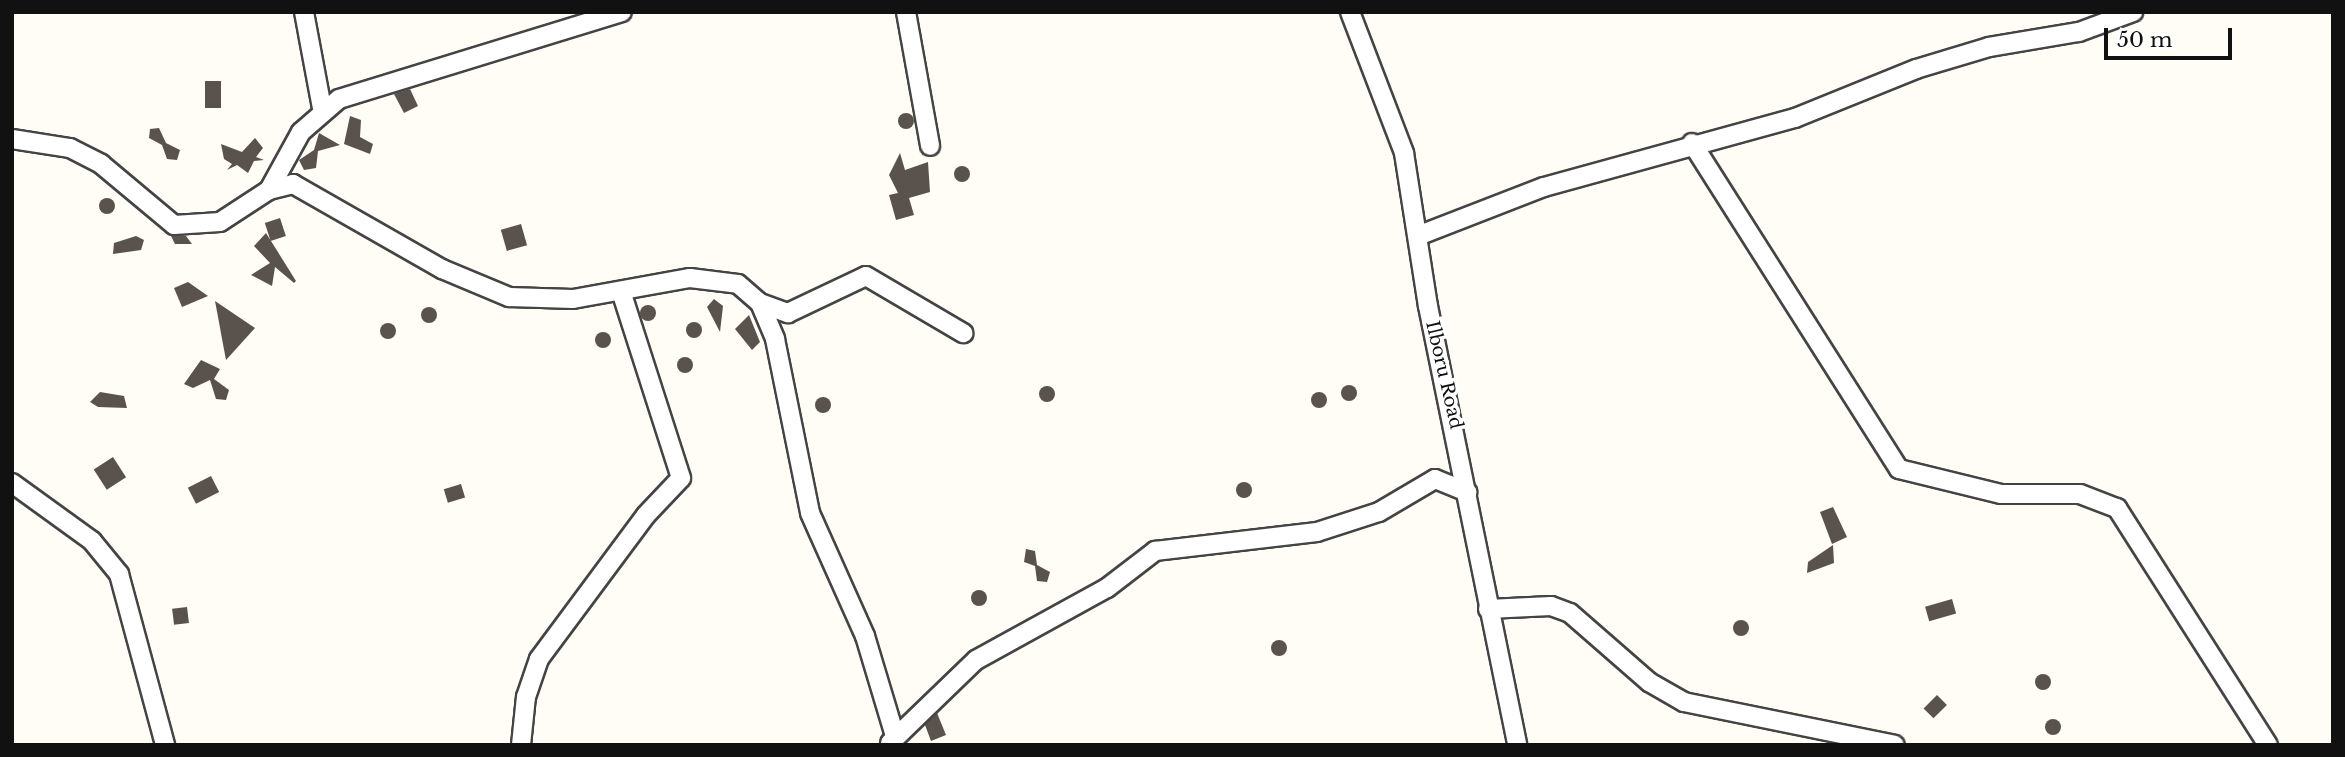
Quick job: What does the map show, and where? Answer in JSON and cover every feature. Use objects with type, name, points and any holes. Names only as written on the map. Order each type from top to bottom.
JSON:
[{"type":"street","points":[[304,12],[322,108]]},
{"type":"street","points":[[269,191],[322,108],[365,89],[622,12]]},
{"type":"street","points":[[906,12],[930,146]]},
{"type":"street","name":"Ilboru Road","points":[[1350,12],[1404,152],[1420,235],[1428,306],[1517,745]]},
{"type":"street","points":[[1420,235],[1544,187],[1692,143],[1794,118],[1954,57],[2079,32],[2133,12]]},
{"type":"street","points":[[12,139],[70,148],[101,164],[174,225],[220,222],[269,191],[293,184],[419,257],[509,297],[573,299],[718,280],[738,284],[760,303],[788,313],[866,276],[963,333]]},
{"type":"street","points":[[1692,143],[1899,469],[2001,494],[2080,494],[2117,508],[2268,745]]},
{"type":"street","points":[[521,745],[526,697],[544,652],[681,478],[621,291]]},
{"type":"street","points":[[760,303],[775,339],[810,513],[866,636],[892,740],[976,660],[1107,588],[1155,551],[1317,533],[1379,512],[1435,479],[1466,492]]},
{"type":"street","points":[[12,483],[92,541],[119,574],[165,745]]},
{"type":"street","points":[[1488,609],[1551,606],[1570,613],[1649,682],[1684,702],[1895,745]]},
{"type":"building","points":[[205,81],[221,81],[221,108],[205,108]]},
{"type":"building","points":[[410,89],[418,106],[404,113],[394,94]]},
{"type":"building","points":[[906,113],[912,115],[912,127],[906,129],[900,127],[898,121],[900,115]]},
{"type":"building","points":[[350,116],[361,120],[360,137],[373,144],[370,154],[344,144]]},
{"type":"building","points":[[159,128],[166,143],[180,150],[177,160],[167,159],[162,145],[149,138],[150,129]]},
{"type":"building","points":[[319,133],[340,145],[318,151],[316,168],[304,170],[299,160],[314,150]]},
{"type":"building","points":[[255,138],[263,148],[256,157],[264,160],[254,161],[248,173],[237,165],[227,170],[232,164],[224,159],[221,144],[242,152]]},
{"type":"building","points":[[900,153],[905,170],[928,162],[930,192],[909,198],[914,215],[896,220],[889,195],[898,193],[889,175]]},
{"type":"building","points":[[962,166],[970,174],[962,182],[954,174]]},
{"type":"building","points":[[107,198],[115,206],[107,214],[99,206]]},
{"type":"building","points":[[280,218],[286,236],[271,241],[265,223]]},
{"type":"building","points":[[521,224],[527,245],[507,251],[501,230]]},
{"type":"building","points":[[266,233],[296,281],[294,283],[275,267],[272,286],[251,275],[270,263],[254,246]]},
{"type":"building","points":[[136,236],[144,240],[141,250],[113,254],[114,243]]},
{"type":"building","points":[[171,236],[186,236],[192,244],[175,244]]},
{"type":"building","points":[[188,282],[208,296],[182,307],[174,288]]},
{"type":"building","points":[[714,299],[723,306],[720,332],[707,307]]},
{"type":"building","points":[[215,301],[255,328],[226,360]]},
{"type":"building","points":[[648,305],[656,313],[648,321],[640,313]]},
{"type":"building","points":[[429,307],[435,309],[435,321],[429,323],[423,321],[421,315],[423,309]]},
{"type":"building","points":[[749,315],[760,342],[752,350],[735,329]]},
{"type":"building","points":[[691,322],[697,322],[702,330],[700,336],[691,338],[686,333],[686,327]]},
{"type":"building","points":[[388,323],[396,331],[388,339],[380,331]]},
{"type":"building","points":[[603,332],[611,340],[603,348],[595,340]]},
{"type":"building","points":[[685,357],[693,365],[685,373],[677,365]]},
{"type":"building","points":[[201,360],[220,369],[214,379],[229,390],[226,400],[216,399],[210,380],[193,388],[184,384]]},
{"type":"building","points":[[1349,385],[1355,387],[1355,399],[1349,401],[1343,399],[1341,393],[1343,387]]},
{"type":"building","points":[[1047,386],[1055,394],[1047,402],[1039,394]]},
{"type":"building","points":[[100,392],[124,396],[127,408],[98,407],[90,402]]},
{"type":"building","points":[[1319,392],[1325,394],[1325,406],[1319,408],[1313,406],[1311,400],[1313,394]]},
{"type":"building","points":[[823,397],[831,405],[823,413],[815,405]]},
{"type":"building","points":[[113,457],[126,477],[107,490],[94,470]]},
{"type":"building","points":[[211,476],[219,492],[196,504],[188,488]]},
{"type":"building","points":[[1244,482],[1252,490],[1244,498],[1236,490]]},
{"type":"building","points":[[461,484],[465,497],[448,503],[444,489]]},
{"type":"building","points":[[1833,507],[1847,537],[1832,544],[1820,512]]},
{"type":"building","points":[[1833,545],[1834,563],[1807,573],[1808,562]]},
{"type":"building","points":[[1026,549],[1035,551],[1037,565],[1050,572],[1047,582],[1037,581],[1035,566],[1024,562]]},
{"type":"building","points":[[979,590],[987,598],[979,606],[971,598]]},
{"type":"building","points":[[1952,599],[1956,613],[1929,621],[1925,607]]},
{"type":"building","points":[[187,607],[189,623],[174,625],[172,609]]},
{"type":"building","points":[[1738,620],[1744,620],[1749,628],[1747,634],[1738,636],[1733,631],[1733,625]]},
{"type":"building","points":[[1279,640],[1287,648],[1279,656],[1271,648]]},
{"type":"building","points":[[2043,674],[2049,676],[2049,688],[2043,690],[2037,688],[2035,682],[2037,676]]},
{"type":"building","points":[[1937,695],[1947,705],[1933,718],[1924,708]]},
{"type":"building","points":[[937,713],[946,735],[931,741],[925,725]]},
{"type":"building","points":[[2050,719],[2056,719],[2061,727],[2059,733],[2050,735],[2045,730],[2045,724]]}]
